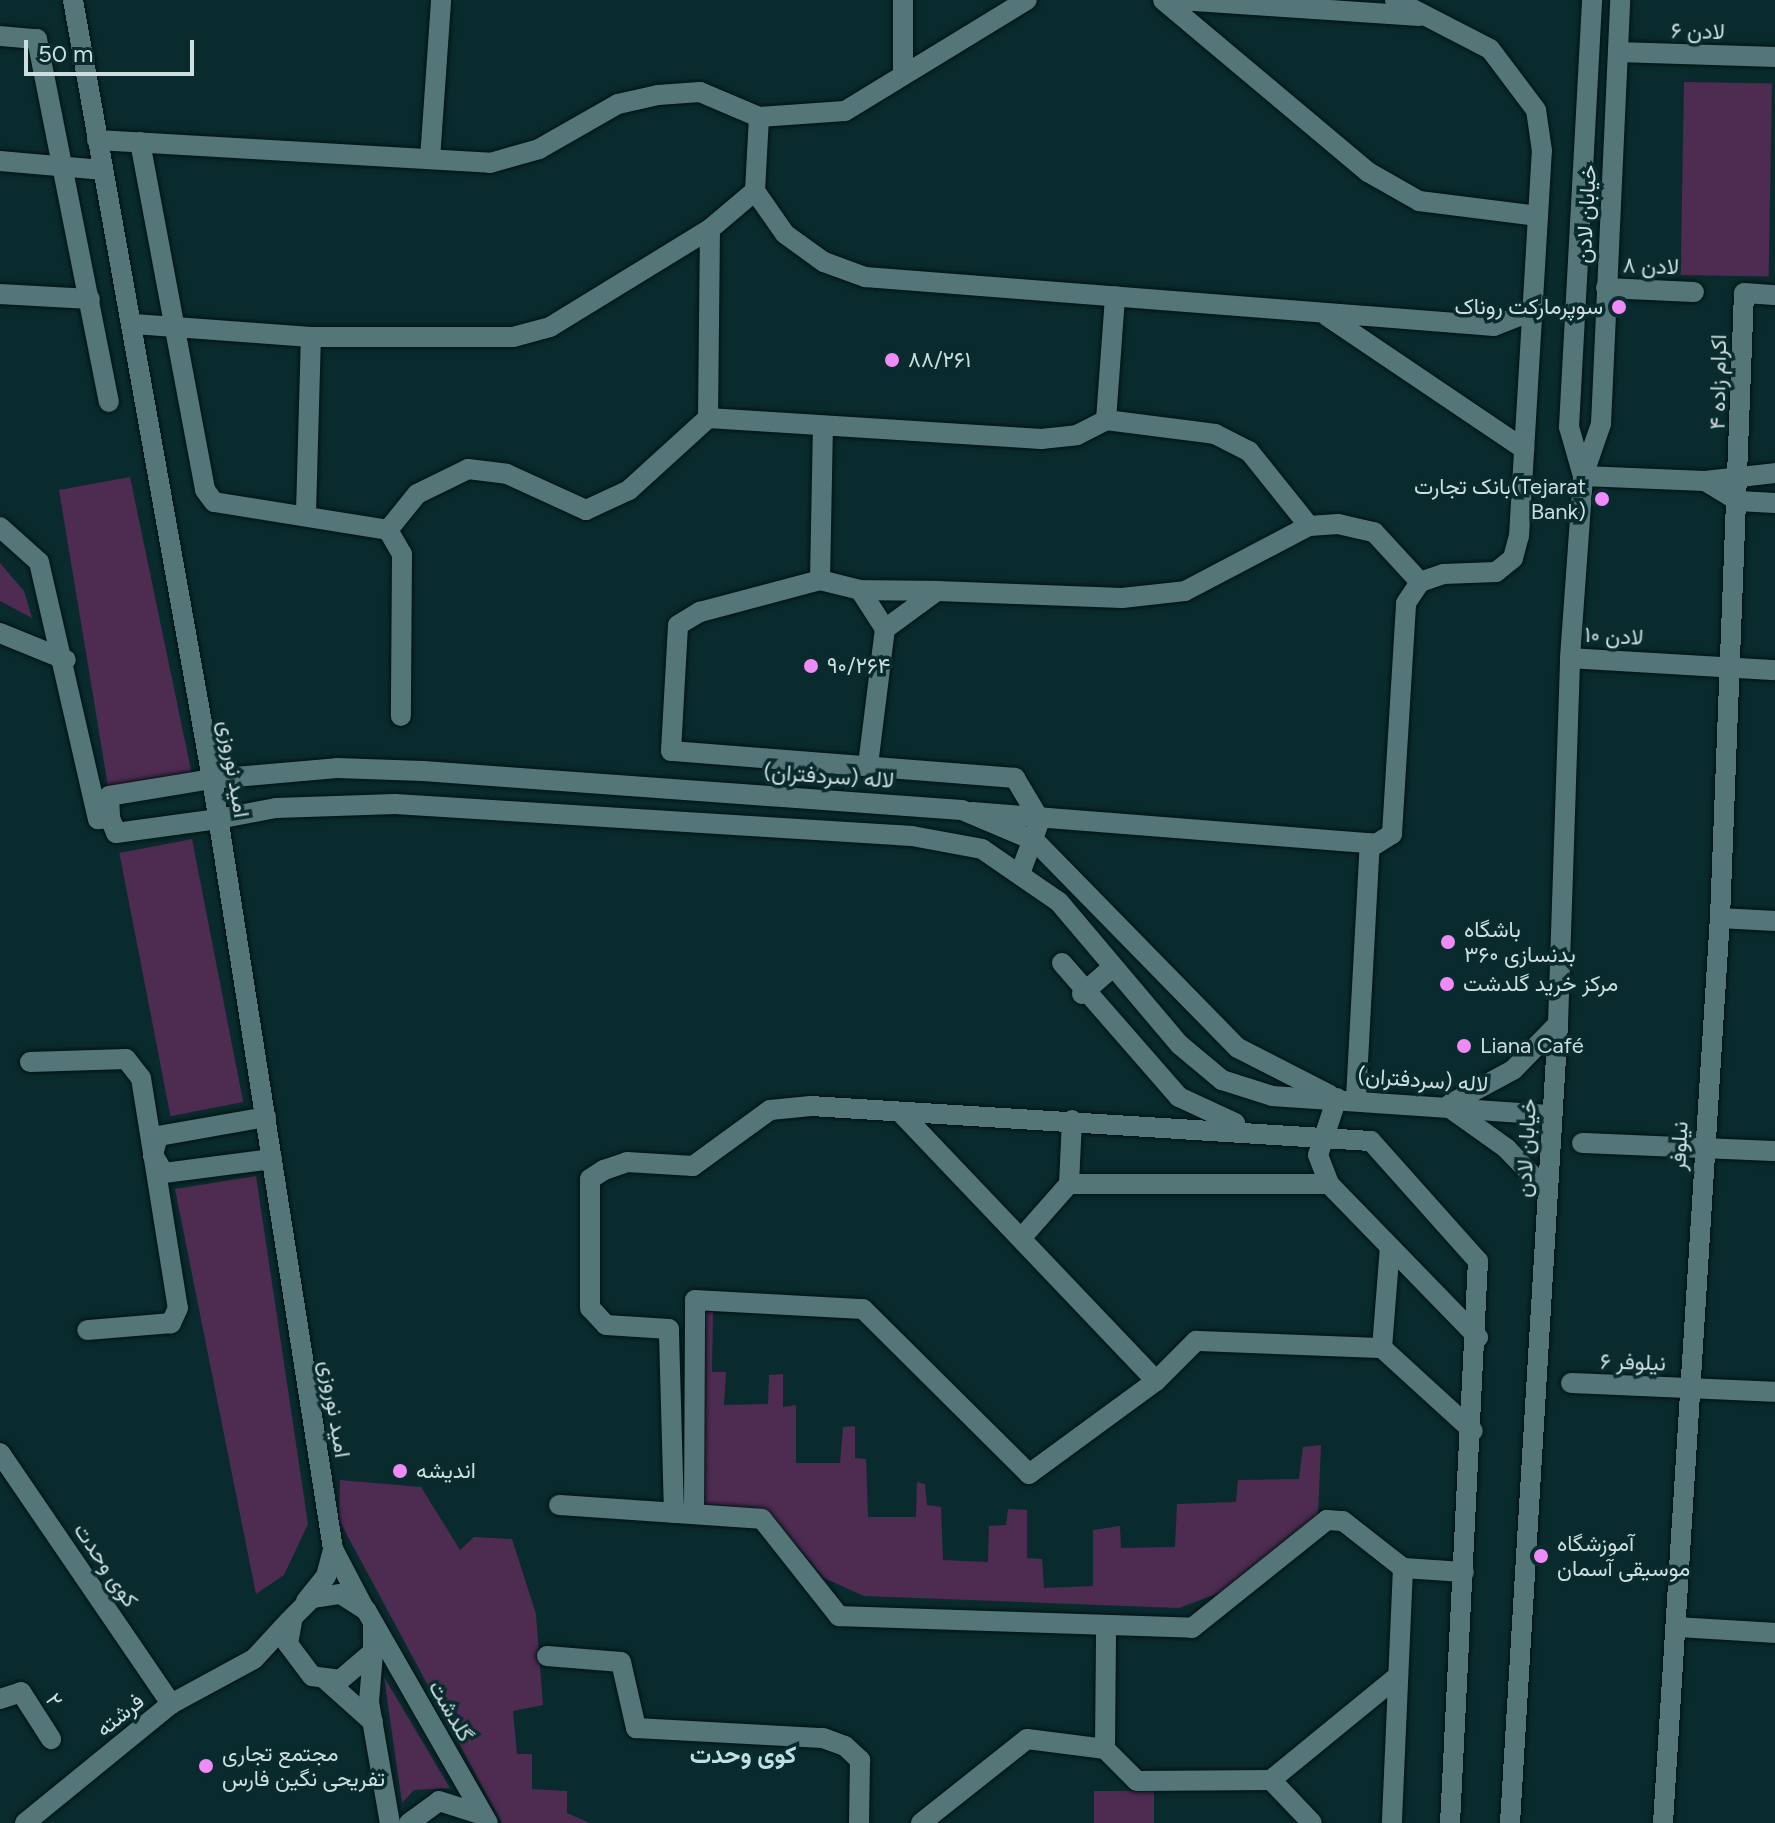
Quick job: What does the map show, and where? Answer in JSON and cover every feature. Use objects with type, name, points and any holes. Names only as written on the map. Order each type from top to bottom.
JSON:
[{"type":"street","name":"امید نوروزی","points":[[73,0],[102,170],[134,324],[212,779],[333,1549]]},
{"type":"street","points":[[430,159],[441,0]]},
{"type":"street","points":[[903,0],[903,70]]},
{"type":"street","points":[[97,140],[490,163],[539,149],[618,104],[658,95],[700,92],[759,117],[845,111],[903,70],[1027,0]]},
{"type":"street","points":[[1163,0],[1368,172],[1419,201],[1538,216]]},
{"type":"street","points":[[1179,0],[1433,17]]},
{"type":"street","points":[[1395,0],[1490,49],[1536,110],[1542,151],[1524,449],[1513,558],[1496,572],[1420,582],[1406,603],[1398,819],[1373,844],[1352,1098],[1320,1137],[1318,1155],[1329,1184],[1478,1337]]},
{"type":"street","name":"خیابان لادن","points":[[1583,476],[1569,427],[1592,0]]},
{"type":"street","name":"خیابان لادن","points":[[1510,1823],[1558,1024],[1570,658],[1583,476],[1601,424],[1620,0]]},
{"type":"street","points":[[0,36],[37,39],[109,402]]},
{"type":"street","name":"۶ لادن","points":[[1619,52],[1775,57]]},
{"type":"street","points":[[759,117],[755,191],[785,234],[824,262],[865,277],[1494,326],[1532,311]]},
{"type":"street","points":[[140,142],[177,326],[205,490],[214,502],[306,513],[388,530],[402,554],[401,716]]},
{"type":"street","points":[[0,161],[102,170]]},
{"type":"street","points":[[134,324],[311,337],[513,337],[550,327],[710,229],[755,191]]},
{"type":"street","points":[[708,418],[710,229]]},
{"type":"street","name":"۸ لادن","points":[[1606,288],[1694,292]]},
{"type":"street","name":"۴ اکرام زاده","points":[[1740,471],[1744,293],[1775,295]]},
{"type":"street","points":[[0,294],[90,299]]},
{"type":"street","points":[[1106,420],[1115,296]]},
{"type":"street","points":[[1320,312],[1524,449]]},
{"type":"street","points":[[306,513],[311,337]]},
{"type":"street","points":[[388,530],[417,494],[468,469],[507,474],[586,510],[629,490],[708,418],[1041,439],[1077,435],[1106,420],[1226,439],[1275,479],[1309,526]]},
{"type":"street","points":[[820,580],[823,426]]},
{"type":"street","points":[[1583,476],[1705,481],[1740,471],[1775,473]]},
{"type":"street","name":"نیلوفر","points":[[1663,1823],[1693,1388],[1702,1146],[1720,918],[1740,471]]},
{"type":"street","points":[[1705,481],[1738,501],[1775,503]]},
{"type":"street","points":[[1021,871],[1035,841],[1040,820],[1015,778],[671,751],[678,625],[700,612],[820,580],[860,590],[1122,598],[1185,591],[1309,526],[1374,532],[1420,582]]},
{"type":"street","points":[[0,527],[39,562],[66,660],[98,819],[110,818]]},
{"type":"street","points":[[860,590],[885,629],[868,765]]},
{"type":"street","points":[[885,629],[937,591]]},
{"type":"street","points":[[0,633],[66,660]]},
{"type":"street","name":"۱۰ لادن","points":[[1570,658],[1775,670]]},
{"type":"street","name":"لاله (سردفتران)","points":[[1352,1098],[1238,1048],[1035,841],[962,810],[337,768],[212,779],[109,796],[110,818],[116,833],[276,808],[395,804],[637,823],[912,836],[982,849],[1021,871],[1059,902],[1113,967],[1222,1080],[1272,1096],[1352,1098],[1552,1115]]},
{"type":"street","points":[[637,786],[637,823]]},
{"type":"street","points":[[962,810],[1040,820],[1373,844]]},
{"type":"street","points":[[1720,918],[1775,921]]},
{"type":"street","points":[[1062,963],[1082,994],[1179,1097],[1246,1128]]},
{"type":"street","points":[[1082,994],[1113,967]]},
{"type":"street","points":[[1548,1192],[1506,1148],[1447,1105],[1513,1070],[1558,1024]]},
{"type":"street","points":[[30,1062],[133,1062],[153,1155],[176,1317],[87,1330]]},
{"type":"street","points":[[684,1514],[669,1329],[606,1325],[590,1308],[590,1179],[627,1162],[693,1166],[770,1110],[1246,1128],[1371,1141],[1478,1261],[1478,1337],[1450,1823]]},
{"type":"street","points":[[903,1115],[1024,1235],[1156,1381]]},
{"type":"street","points":[[266,1117],[158,1136],[153,1155],[164,1173],[272,1159]]},
{"type":"street","points":[[1024,1235],[1069,1184],[1072,1120]]},
{"type":"street","points":[[1582,1143],[1775,1151]]},
{"type":"street","points":[[1069,1184],[1329,1184]]},
{"type":"street","points":[[1382,1348],[1390,1247]]},
{"type":"street","points":[[684,1514],[695,1300],[863,1309],[1029,1474],[1156,1381],[1196,1341],[1382,1348],[1473,1431]]},
{"type":"street","name":"۶ نیلوفر","points":[[1571,1383],[1775,1392]]},
{"type":"street","name":"کوی وحدت","points":[[0,1453],[171,1704]]},
{"type":"street","points":[[559,1505],[762,1519],[839,1616],[1192,1628],[1327,1520],[1366,1534],[1403,1568],[1464,1572]]},
{"type":"street","name":"فرشته","points":[[25,1823],[171,1704],[254,1659],[326,1576],[333,1549]]},
{"type":"street","name":"گلدشت","points":[[333,1549],[486,1819]]},
{"type":"street","points":[[1392,1823],[1403,1568]]},
{"type":"street","points":[[299,1666],[288,1644],[297,1611],[341,1594],[369,1615],[373,1652],[373,1722],[390,1823]]},
{"type":"street","points":[[1105,1749],[1106,1625]]},
{"type":"street","points":[[1677,1627],[1775,1633]]},
{"type":"street","points":[[326,1680],[354,1674],[373,1652]]},
{"type":"street","points":[[547,1656],[621,1662],[636,1728],[823,1738],[845,1746],[860,1760],[859,1823]]},
{"type":"street","points":[[254,1659],[299,1666],[326,1680],[373,1722]]},
{"type":"street","points":[[921,1823],[1027,1739],[1105,1749],[1137,1781],[1271,1780],[1398,1676]]},
{"type":"street","name":"۲","points":[[8,1694],[51,1739]]},
{"type":"street","points":[[1271,1780],[1312,1823]]},
{"type":"street","points":[[409,1823],[439,1801],[486,1819]]},
{"type":"shaded area","points":[[1684,82],[1772,84],[1769,277],[1681,275]]},
{"type":"shaded area","points":[[130,477],[192,775],[108,786],[59,490]]},
{"type":"shaded area","points":[[0,563],[24,591],[32,618],[0,601]]},
{"type":"shaded area","points":[[192,839],[243,1102],[170,1116],[119,853]]},
{"type":"shaded area","points":[[256,1176],[308,1524],[284,1575],[256,1594],[175,1189]]},
{"type":"shaded area","points":[[701,1312],[713,1312],[712,1372],[726,1372],[724,1405],[768,1404],[769,1375],[783,1374],[783,1407],[796,1405],[796,1463],[840,1463],[843,1427],[855,1426],[855,1458],[866,1459],[868,1517],[916,1517],[917,1482],[925,1484],[927,1505],[941,1507],[943,1560],[988,1562],[989,1526],[1006,1525],[1008,1509],[1027,1510],[1027,1558],[1042,1559],[1044,1588],[1093,1586],[1093,1530],[1120,1526],[1121,1548],[1175,1547],[1177,1504],[1236,1502],[1238,1480],[1299,1479],[1303,1447],[1321,1445],[1318,1515],[1224,1591],[1179,1608],[864,1596],[824,1578],[768,1511],[699,1508]]},
{"type":"shaded area","points":[[340,1480],[421,1487],[460,1550],[474,1537],[512,1539],[536,1614],[543,1705],[513,1711],[517,1754],[532,1754],[532,1789],[567,1791],[567,1813],[590,1823],[502,1823],[339,1520]]},
{"type":"shaded area","points":[[384,1677],[450,1788],[414,1790],[402,1803]]},
{"type":"shaded area","points":[[1094,1791],[1154,1791],[1154,1823],[1094,1823]]},
{"type":"place","name":"سوپرمارکت روناک","points":[[1619,307]]},
{"type":"place","name":"۸۸/۲۶۱","points":[[892,360]]},
{"type":"place","name":"بانک تجارت(Tejarat Bank)","points":[[1602,499]]},
{"type":"place","name":"۹۰/۲۶۴","points":[[811,666]]},
{"type":"place","name":"باشگاه بدنسازی ۳۶۰","points":[[1448,942]]},
{"type":"place","name":"مرکز خرید گلدشت","points":[[1447,984]]},
{"type":"place","name":"Liana Café","points":[[1464,1046]]},
{"type":"place","name":"اندیشه","points":[[400,1471]]},
{"type":"place","name":"آموزشگاه موسیقی آسمان","points":[[1541,1556]]},
{"type":"place","name":"مجتمع تجاری تفریحی نگین فارس","points":[[206,1766]]},
{"type":"district","name":"کوی وحدت","points":[[743,1755]]}]
